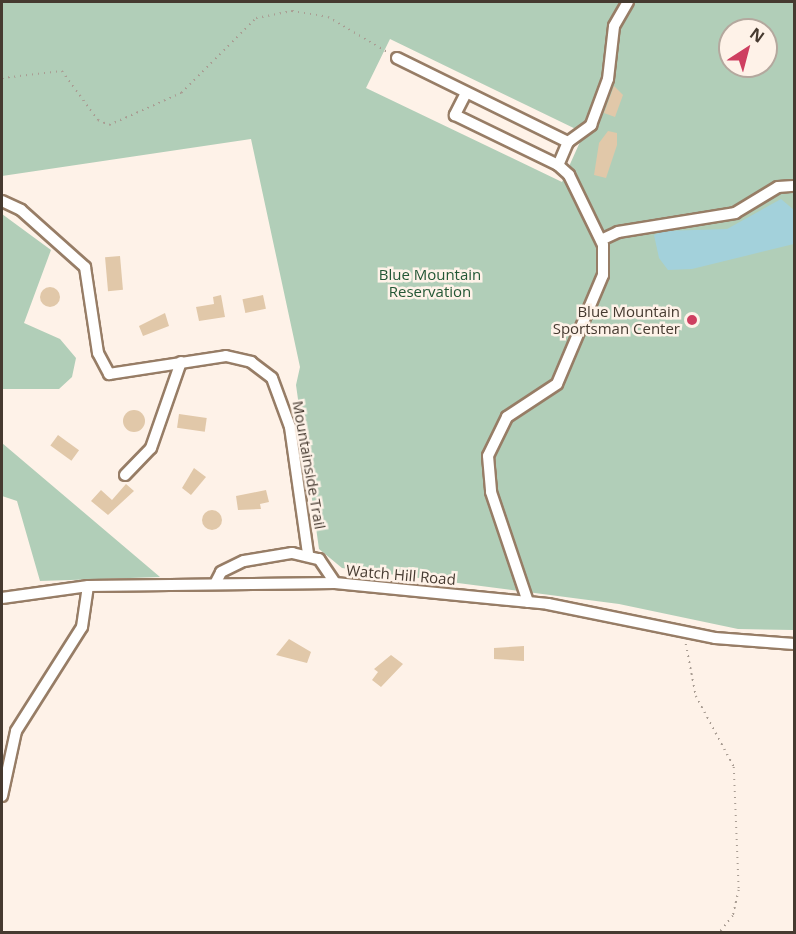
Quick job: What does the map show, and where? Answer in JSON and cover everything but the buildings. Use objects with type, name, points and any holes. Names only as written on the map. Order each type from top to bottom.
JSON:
[{"type":"street","points":[[558,165],[568,142],[591,125],[608,79],[614,26],[628,2]]},
{"type":"street","points":[[397,58],[568,142]]},
{"type":"street","points":[[466,93],[455,115],[558,165],[568,175],[601,240],[603,274],[557,384],[507,417],[488,456],[491,492],[528,602]]},
{"type":"street","points":[[601,240],[618,232],[735,213],[778,187],[795,186]]},
{"type":"street","name":"Mountainside Trail","points":[[2,201],[21,210],[85,267],[98,353],[109,374],[226,356],[251,362],[272,378],[290,427],[308,554]]},
{"type":"street","points":[[125,475],[152,448],[181,362]]},
{"type":"street","points":[[215,584],[221,572],[244,561],[308,554],[328,566],[335,583]]},
{"type":"street","name":"Watch Hill Road","points":[[2,598],[88,586],[335,583],[528,602],[685,632],[795,644]]},
{"type":"street","points":[[2,796],[16,731],[82,627],[88,586]]},
{"type":"path","points":[[2,78],[62,71],[98,120],[126,122],[181,93],[256,18],[292,10],[328,17],[397,58]]},
{"type":"path","points":[[2,82],[2,99]]},
{"type":"path","points":[[685,632],[696,696],[725,742],[734,767],[739,890],[733,916],[720,933]]},
{"type":"green space","name":"Blue Mountain Reservation","points":[[2,2],[794,2],[794,630],[738,629],[619,604],[342,568],[319,549],[296,385],[300,367],[251,139],[2,176]],"holes":[[[390,39],[584,133],[562,182],[366,88]]]},
{"type":"green space","points":[[2,214],[51,250],[24,323],[60,339],[76,358],[72,377],[59,389],[2,389]]},
{"type":"green space","points":[[2,443],[160,577],[40,581],[17,501],[2,496]]},
{"type":"water","points":[[781,199],[794,210],[794,244],[692,269],[668,270],[659,258],[654,235],[662,231],[727,229]]},
{"type":"place","name":"Blue Mountain Sportsman Center","points":[[692,320]]}]
